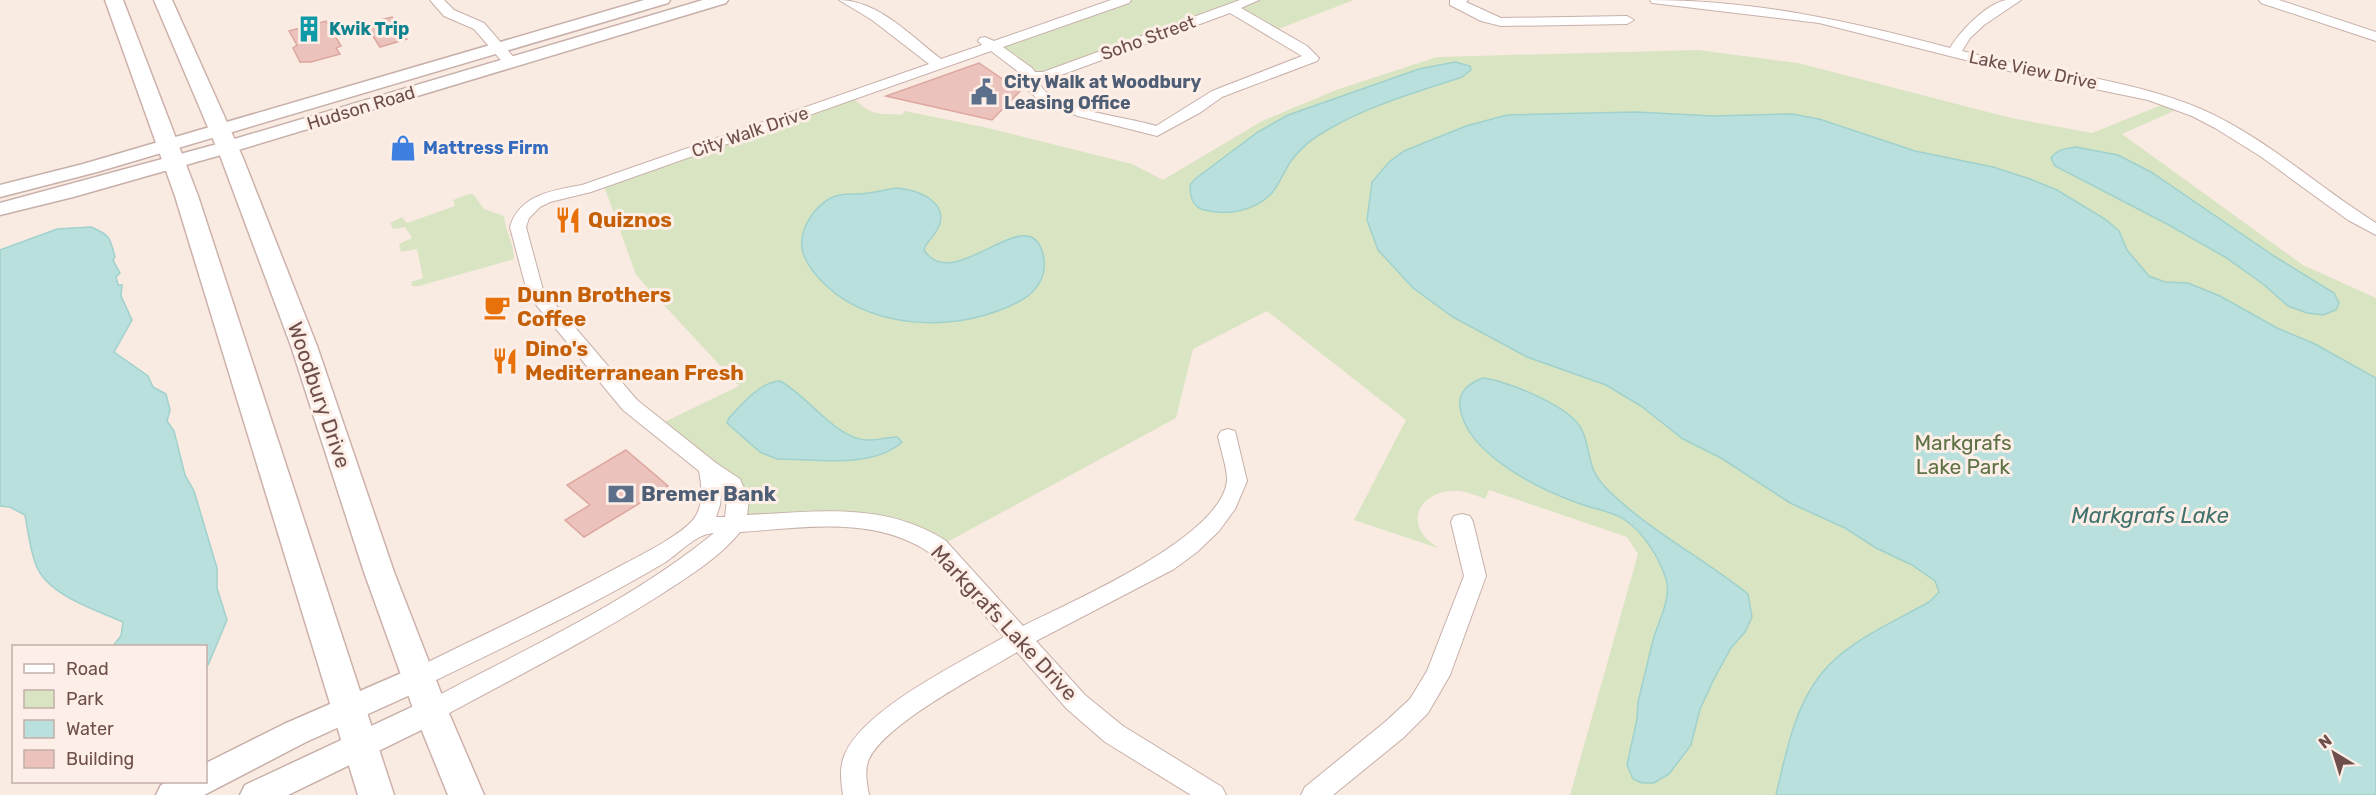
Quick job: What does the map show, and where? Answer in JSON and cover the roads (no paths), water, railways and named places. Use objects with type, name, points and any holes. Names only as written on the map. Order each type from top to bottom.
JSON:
[{"type":"main road","points":[[114,0],[221,299],[376,795]]},
{"type":"main road","name":"Woodbury Drive","points":[[163,0],[224,138],[304,346],[378,572],[466,795]]},
{"type":"street","points":[[437,0],[449,13],[479,26],[511,63]]},
{"type":"street","name":"Hudson Road","points":[[0,209],[66,193],[171,154],[498,48],[662,0]]},
{"type":"street","name":"Hudson Road","points":[[224,138],[511,63],[720,0]]},
{"type":"street","points":[[846,0],[877,17],[936,62]]},
{"type":"street","points":[[871,0],[877,17]]},
{"type":"street","name":"City Walk Drive","points":[[989,44],[1104,0]]},
{"type":"street","name":"City Walk Drive","points":[[735,523],[738,499],[733,484],[709,468],[630,405],[533,288],[518,222],[534,205],[560,194],[585,189],[936,62],[1124,0]]},
{"type":"street","name":"Soho Street","points":[[1029,77],[1051,75],[1252,0]]},
{"type":"street","points":[[1461,0],[1455,2],[1486,18],[1501,22],[1627,20]]},
{"type":"street","name":"Lake View Drive","points":[[1657,0],[1699,2],[1822,20],[1874,31],[2031,72],[2122,88],[2177,105],[2227,129],[2338,207],[2376,230]]},
{"type":"street","points":[[1954,53],[1961,39],[1972,26],[2014,0]]},
{"type":"street","points":[[2266,0],[2376,37]]},
{"type":"street","points":[[989,44],[1027,71],[1030,85],[1035,92],[1054,104],[1157,131],[1195,110],[1217,94],[1299,61],[1312,58],[1302,48],[1231,8]]},
{"type":"street","name":"Hudson Road","points":[[0,191],[171,154]]},
{"type":"street","points":[[856,795],[853,778],[856,757],[873,733],[897,713],[1021,638],[1166,563],[1211,525],[1228,503],[1237,481],[1228,436]]},
{"type":"street","points":[[207,778],[420,677],[613,581],[658,556],[700,526],[712,503],[713,486],[709,468]]},
{"type":"street","name":"Markgrafs Lake Drive","points":[[700,526],[860,519],[897,526],[910,531],[938,547],[1076,702],[1114,734],[1213,795]]},
{"type":"street","points":[[1314,795],[1394,730],[1419,706],[1438,675],[1475,576],[1462,522]]},
{"type":"street","points":[[256,795],[431,711],[611,614],[673,575],[721,540],[735,523]]},
{"type":"street","points":[[172,795],[197,783]]},
{"type":"water","points":[[1455,62],[1470,66],[1471,70],[1462,77],[1361,113],[1313,139],[1291,161],[1272,193],[1258,204],[1232,212],[1213,212],[1200,209],[1192,200],[1190,185],[1195,179],[1258,132],[1288,115],[1419,69]]},
{"type":"water","name":"Markgrafs Lake","points":[[1636,112],[1713,116],[1792,114],[1819,119],[1915,151],[1993,167],[2030,179],[2057,190],[2105,219],[2119,231],[2127,250],[2149,276],[2165,282],[2188,283],[2220,296],[2277,328],[2315,344],[2376,378],[2376,795],[1776,795],[1798,716],[1804,701],[1821,674],[1857,642],[1929,602],[1939,592],[1935,581],[1912,565],[1876,548],[1845,528],[1790,503],[1721,458],[1683,439],[1641,406],[1606,385],[1527,357],[1453,317],[1413,288],[1378,250],[1367,220],[1372,182],[1389,162],[1404,151],[1466,126],[1507,115]]},
{"type":"water","points":[[2076,147],[2118,155],[2151,172],[2274,256],[2334,293],[2339,303],[2336,310],[2323,315],[2307,313],[2288,306],[2263,284],[2225,257],[2055,166],[2051,158],[2053,155]]},
{"type":"water","points":[[896,188],[923,195],[936,205],[940,212],[937,230],[924,250],[936,261],[952,262],[969,258],[1019,236],[1032,237],[1044,256],[1044,272],[1038,285],[1027,297],[996,312],[969,319],[941,322],[913,322],[886,317],[860,308],[837,295],[817,276],[805,259],[802,241],[807,222],[820,206],[833,197]]},
{"type":"water","points":[[91,227],[102,232],[110,241],[115,257],[113,260],[120,273],[116,277],[118,285],[122,285],[121,296],[132,320],[114,352],[148,376],[153,387],[166,394],[170,410],[167,421],[174,431],[185,475],[194,491],[217,568],[217,588],[227,620],[207,666],[207,645],[114,645],[121,636],[123,622],[87,607],[50,585],[36,565],[25,515],[10,507],[0,506],[0,250],[57,229]]},
{"type":"water","points":[[1483,378],[1522,389],[1565,412],[1576,421],[1582,430],[1596,475],[1609,491],[1659,532],[1748,594],[1752,617],[1745,632],[1731,648],[1714,679],[1700,709],[1691,745],[1669,774],[1654,783],[1642,783],[1633,779],[1627,765],[1637,719],[1638,702],[1653,640],[1666,602],[1667,586],[1663,571],[1655,554],[1644,539],[1625,520],[1614,514],[1562,497],[1525,479],[1490,454],[1475,440],[1465,424],[1460,401],[1466,388]]},
{"type":"water","points":[[780,381],[831,423],[853,437],[869,440],[897,437],[902,442],[875,456],[843,461],[777,459],[760,452],[727,423],[740,406],[759,389]]},
{"type":"place","name":"Kwik Trip","points":[[309,29]]},
{"type":"place","name":"City Walk at Woodbury Leasing Office","points":[[984,92]]},
{"type":"place","name":"Mattress Firm","points":[[403,148]]},
{"type":"place","name":"Quiznos","points":[[568,220]]},
{"type":"place","name":"Dunn Brothers Coffee","points":[[497,307]]},
{"type":"place","name":"Dino's Mediterranean Fresh","points":[[505,361]]},
{"type":"place","name":"Bremer Bank","points":[[621,494]]},
{"type":"park label","name":"Markgrafs Lake Park","points":[[1963,455]]}]
